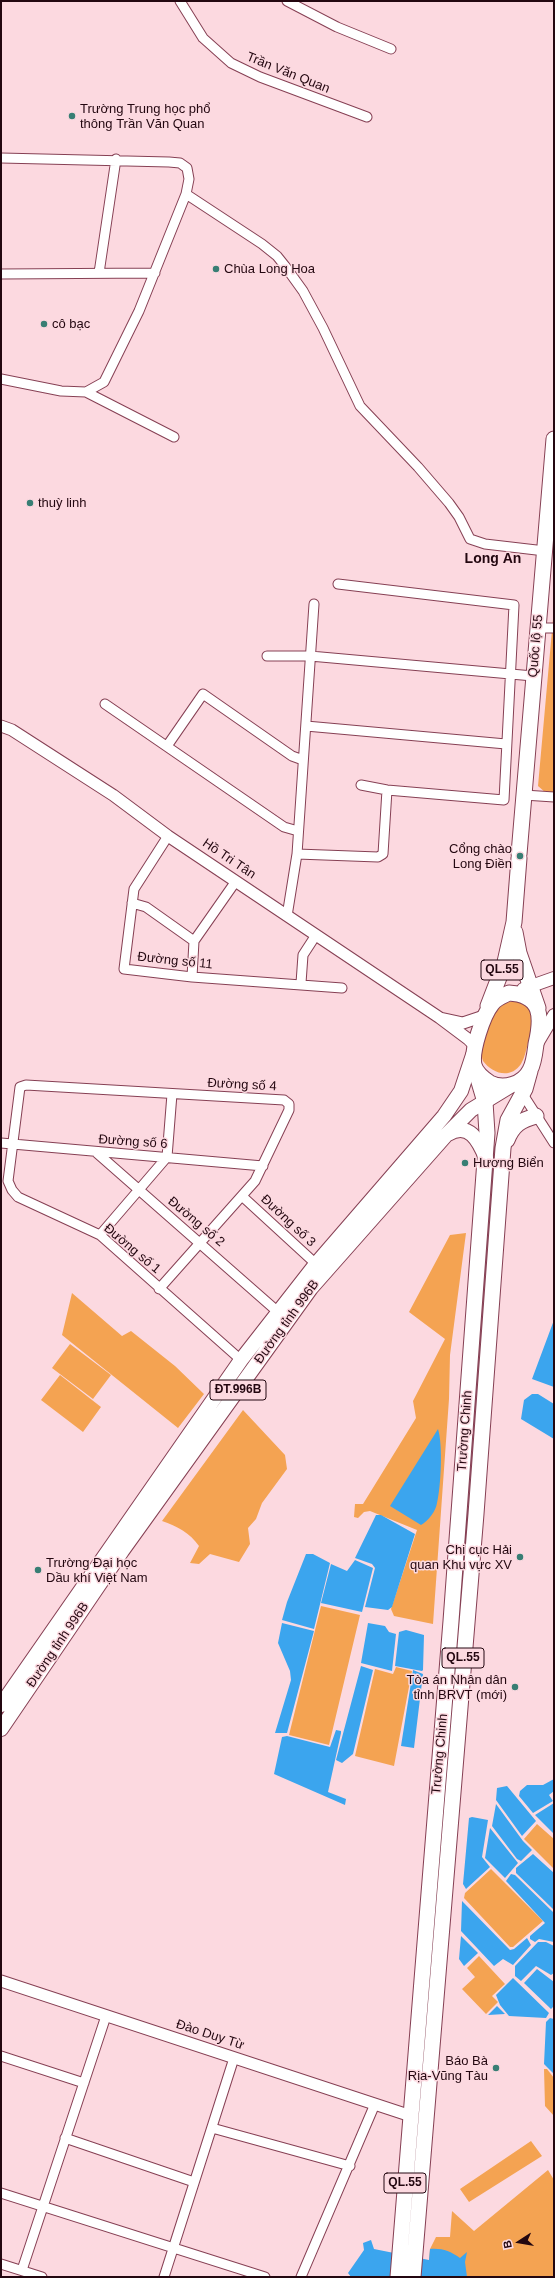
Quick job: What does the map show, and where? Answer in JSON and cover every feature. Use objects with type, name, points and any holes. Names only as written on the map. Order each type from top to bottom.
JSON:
[{"type":"highway","name":"Quốc lộ 55","points":[[474,1065],[476,1047],[484,1016],[505,962],[514,922],[533,676],[554,439]]},
{"type":"highway","name":"Quốc lộ 55","points":[[514,922],[519,952],[532,987],[547,1014]]},
{"type":"highway","points":[[484,1016],[498,998],[510,993],[523,995],[530,999],[547,1014]]},
{"type":"highway","name":"Trường Chinh","points":[[418,2118],[476,1514],[504,1148],[508,1120],[517,1089],[530,1072],[541,1021],[547,1014]]},
{"type":"highway","points":[[474,1065],[482,1077],[493,1084],[517,1089]]},
{"type":"highway","name":"Trường Chinh","points":[[398,2277],[407,2250],[418,2118],[486,1158],[488,1124],[485,1102],[474,1065]]},
{"type":"highway","points":[[504,1148],[515,1125],[522,1120],[536,1116]]},
{"type":"highway","name":"Trường Chinh","points":[[407,2250],[413,2277]]},
{"type":"main road","points":[[510,993],[532,987],[554,978]]},
{"type":"main road","name":"Đường tỉnh 996B","points":[[1,1729],[241,1360],[316,1264],[444,1116],[461,1091],[476,1047]]},
{"type":"main road","name":"Đường tỉnh 996B","points":[[1,1705],[311,1288],[447,1134],[472,1110],[485,1102],[517,1089]]},
{"type":"main road","points":[[447,1134],[463,1130],[475,1135],[486,1158]]},
{"type":"street","name":"Trần Văn Quan","points":[[180,1],[204,38],[231,63],[260,77],[367,117]]},
{"type":"street","points":[[287,1],[337,27],[391,49]]},
{"type":"street","points":[[1,158],[116,159],[184,164],[189,173],[186,194],[155,273],[104,382],[86,392]]},
{"type":"street","points":[[99,273],[116,159]]},
{"type":"street","points":[[186,194],[239,228],[277,256],[303,291],[323,328],[360,406],[418,467],[449,503],[459,517],[470,539],[485,544],[545,551]]},
{"type":"street","points":[[1,274],[155,273]]},
{"type":"street","points":[[1,379],[61,390],[86,392],[174,437]]},
{"type":"street","points":[[338,584],[514,605],[504,800],[387,790],[360,785]]},
{"type":"street","points":[[287,916],[298,854],[298,831],[314,604]]},
{"type":"street","points":[[538,628],[554,628]]},
{"type":"street","points":[[267,656],[310,656],[533,676]]},
{"type":"street","points":[[167,746],[203,694],[292,756],[303,760]]},
{"type":"street","points":[[105,704],[284,827],[298,831]]},
{"type":"street","name":"Hồ Tri Tân","points":[[1,726],[12,730],[113,795],[168,836],[440,1018],[476,1047]]},
{"type":"street","points":[[306,726],[506,744]]},
{"type":"street","points":[[298,854],[378,857],[383,854],[387,790]]},
{"type":"street","points":[[524,795],[554,797]]},
{"type":"street","name":"Đường số 11","points":[[168,836],[134,889],[124,969],[192,978],[301,983],[342,988]]},
{"type":"street","points":[[192,978],[194,941],[236,881]]},
{"type":"street","points":[[132,903],[146,907],[194,941]]},
{"type":"street","points":[[301,983],[303,955],[316,935]]},
{"type":"street","points":[[440,1018],[463,1023],[484,1016]]},
{"type":"street","name":"Đường số 4","points":[[12,1144],[20,1087],[26,1085],[284,1100],[289,1104],[289,1110],[255,1181],[243,1197],[159,1289]]},
{"type":"street","points":[[517,1089],[554,1143]]},
{"type":"street","points":[[100,1235],[139,1192],[167,1157],[172,1094]]},
{"type":"street","name":"Đường số 6","points":[[1,1143],[97,1153],[167,1157],[263,1166]]},
{"type":"street","name":"Đường số 1","points":[[12,1144],[8,1181],[15,1193],[100,1235],[159,1289],[241,1360]]},
{"type":"street","name":"Đường số 2","points":[[97,1153],[139,1192],[201,1242],[278,1312]]},
{"type":"street","name":"Đường số 3","points":[[243,1197],[316,1264]]},
{"type":"street","name":"Đào Duy Từ","points":[[1,1981],[418,2118]]},
{"type":"street","points":[[22,2270],[106,2016]]},
{"type":"street","points":[[1,2056],[84,2083]]},
{"type":"street","points":[[164,2277],[234,2058]]},
{"type":"street","points":[[301,2277],[350,2166],[375,2104]]},
{"type":"street","points":[[212,2128],[350,2166]]},
{"type":"street","points":[[65,2138],[194,2182]]},
{"type":"street","points":[[1,2193],[266,2277]]},
{"type":"street","points":[[1,2264],[42,2277]]},
{"type":"shaded area","points":[[554,608],[554,800],[538,786]]},
{"type":"shaded area","points":[[515,1001],[524,1004],[530,1010],[532,1018],[531,1031],[521,1064],[512,1072],[501,1073],[491,1069],[483,1061],[482,1050],[484,1035],[489,1020],[495,1010],[502,1005]]},
{"type":"shaded area","points":[[466,1233],[450,1355],[449,1399],[433,1624],[394,1616],[391,1609],[417,1530],[370,1511],[364,1512],[358,1518],[354,1517],[355,1504],[363,1504],[416,1418],[413,1401],[445,1339],[409,1312],[450,1235]]},
{"type":"shaded area","points":[[72,1293],[122,1336],[131,1331],[175,1366],[204,1394],[178,1428],[62,1335]]},
{"type":"shaded area","points":[[70,1344],[111,1375],[93,1399],[52,1368]]},
{"type":"shaded area","points":[[60,1375],[101,1407],[83,1432],[41,1400]]},
{"type":"shaded area","points":[[243,1410],[285,1455],[287,1469],[262,1503],[256,1519],[248,1528],[250,1544],[239,1562],[210,1554],[199,1564],[190,1563],[199,1546],[192,1537],[183,1530],[162,1521]]},
{"type":"shaded area","points":[[321,1606],[360,1615],[329,1745],[289,1735]]},
{"type":"shaded area","points":[[396,1667],[412,1671],[394,1766],[355,1756],[375,1669],[393,1674]]},
{"type":"shaded area","points":[[537,1824],[554,1839],[554,1869],[524,1839]]},
{"type":"shaded area","points":[[491,1869],[543,1921],[513,1947],[510,1947],[464,1898],[465,1893]]},
{"type":"shaded area","points":[[479,1956],[505,1984],[492,1996],[498,2002],[486,2014],[462,1989],[475,1977],[467,1968]]},
{"type":"shaded area","points":[[544,2069],[547,2069],[554,2078],[554,2116],[545,2106]]},
{"type":"shaded area","points":[[531,2141],[542,2156],[469,2202],[460,2189]]},
{"type":"shaded area","points":[[548,2170],[554,2180],[554,2277],[457,2277],[429,2260],[430,2249],[436,2237],[450,2237],[452,2211],[474,2231]]},
{"type":"water","points":[[554,1320],[554,1387],[532,1379]]},
{"type":"water","points":[[532,1394],[538,1394],[554,1404],[554,1439],[521,1419],[524,1400]]},
{"type":"water","points":[[438,1429],[441,1455],[438,1496],[433,1512],[421,1525],[390,1506]]},
{"type":"water","points":[[376,1515],[381,1515],[415,1534],[392,1607],[388,1610],[365,1607],[375,1568],[372,1564],[355,1558]]},
{"type":"water","points":[[306,1554],[313,1554],[330,1563],[314,1629],[282,1620],[287,1602]]},
{"type":"water","points":[[355,1560],[373,1568],[362,1612],[321,1603],[331,1564],[347,1571]]},
{"type":"water","points":[[282,1623],[314,1631],[287,1733],[275,1733],[291,1680],[290,1671],[278,1643]]},
{"type":"water","points":[[368,1623],[385,1626],[389,1632],[396,1634],[392,1671],[361,1663]]},
{"type":"water","points":[[406,1630],[424,1635],[422,1671],[395,1666],[399,1632]]},
{"type":"water","points":[[361,1666],[373,1670],[353,1754],[342,1763],[336,1760]]},
{"type":"water","points":[[413,1670],[423,1674],[414,1748],[401,1746]]},
{"type":"water","points":[[336,1730],[341,1731],[341,1733],[328,1792],[346,1799],[345,1805],[274,1774],[282,1737],[287,1736],[330,1747]]},
{"type":"water","points":[[554,1779],[554,1791],[549,1795],[553,1801],[533,1813],[519,1796],[520,1791],[527,1785],[543,1785]]},
{"type":"water","points":[[507,1786],[536,1821],[522,1836],[496,1800],[497,1788]]},
{"type":"water","points":[[554,1803],[554,1832],[553,1833],[535,1815]]},
{"type":"water","points":[[496,1804],[523,1841],[532,1850],[521,1861],[517,1859],[492,1826]]},
{"type":"water","points":[[472,1817],[488,1820],[482,1857],[490,1867],[466,1889],[463,1884],[469,1818]]},
{"type":"water","points":[[490,1828],[518,1863],[505,1878],[485,1858]]},
{"type":"water","points":[[533,1854],[554,1873],[554,1910],[516,1873],[516,1868]]},
{"type":"water","points":[[511,1874],[515,1875],[554,1913],[554,1942],[539,1939],[535,1942],[530,1939],[530,1936],[545,1923],[506,1881]]},
{"type":"water","points":[[462,1901],[510,1950],[514,1949],[527,1938],[531,1945],[513,1965],[503,1959],[494,1966],[461,1931]]},
{"type":"water","points":[[461,1936],[478,1953],[464,1966],[459,1959]]},
{"type":"water","points":[[538,1942],[546,1942],[554,1946],[554,1973],[551,1975],[536,1966],[521,1981],[515,1976],[515,1966]]},
{"type":"water","points":[[537,1969],[554,1982],[554,2006],[551,2009],[524,1983]]},
{"type":"water","points":[[513,1978],[549,2013],[546,2018],[509,2016],[500,2005],[496,1995]]},
{"type":"water","points":[[497,2006],[505,2014],[488,2015]]},
{"type":"water","points":[[550,2018],[554,2019],[554,2074],[544,2064],[546,2022]]},
{"type":"water","points":[[371,2240],[374,2249],[429,2260],[430,2249],[446,2250],[460,2258],[467,2252],[465,2262],[467,2277],[351,2277],[348,2273],[364,2250],[363,2243]]},
{"type":"place","name":"Trường Trung học phổ thông Trần Văn Quan","points":[[72,116]]},
{"type":"place","name":"Chùa Long Hoa","points":[[216,269]]},
{"type":"place","name":"cô bạc","points":[[44,324]]},
{"type":"place","name":"thuỳ linh","points":[[30,503]]},
{"type":"place","name":"Cổng chào Long Điền","points":[[520,856]]},
{"type":"place","name":"Hương Biển","points":[[465,1163]]},
{"type":"place","name":"Chi cục Hải quan Khu vực XV","points":[[520,1557]]},
{"type":"place","name":"Trường Đại học Dầu khí Việt Nam","points":[[38,1570]]},
{"type":"place","name":"Tòa án Nhân dân tỉnh BRVT (mới)","points":[[515,1687]]},
{"type":"place","name":"Báo Bà Rịa-Vũng Tàu","points":[[496,2068]]},
{"type":"district","name":"Long An","points":[[493,559]]}]
